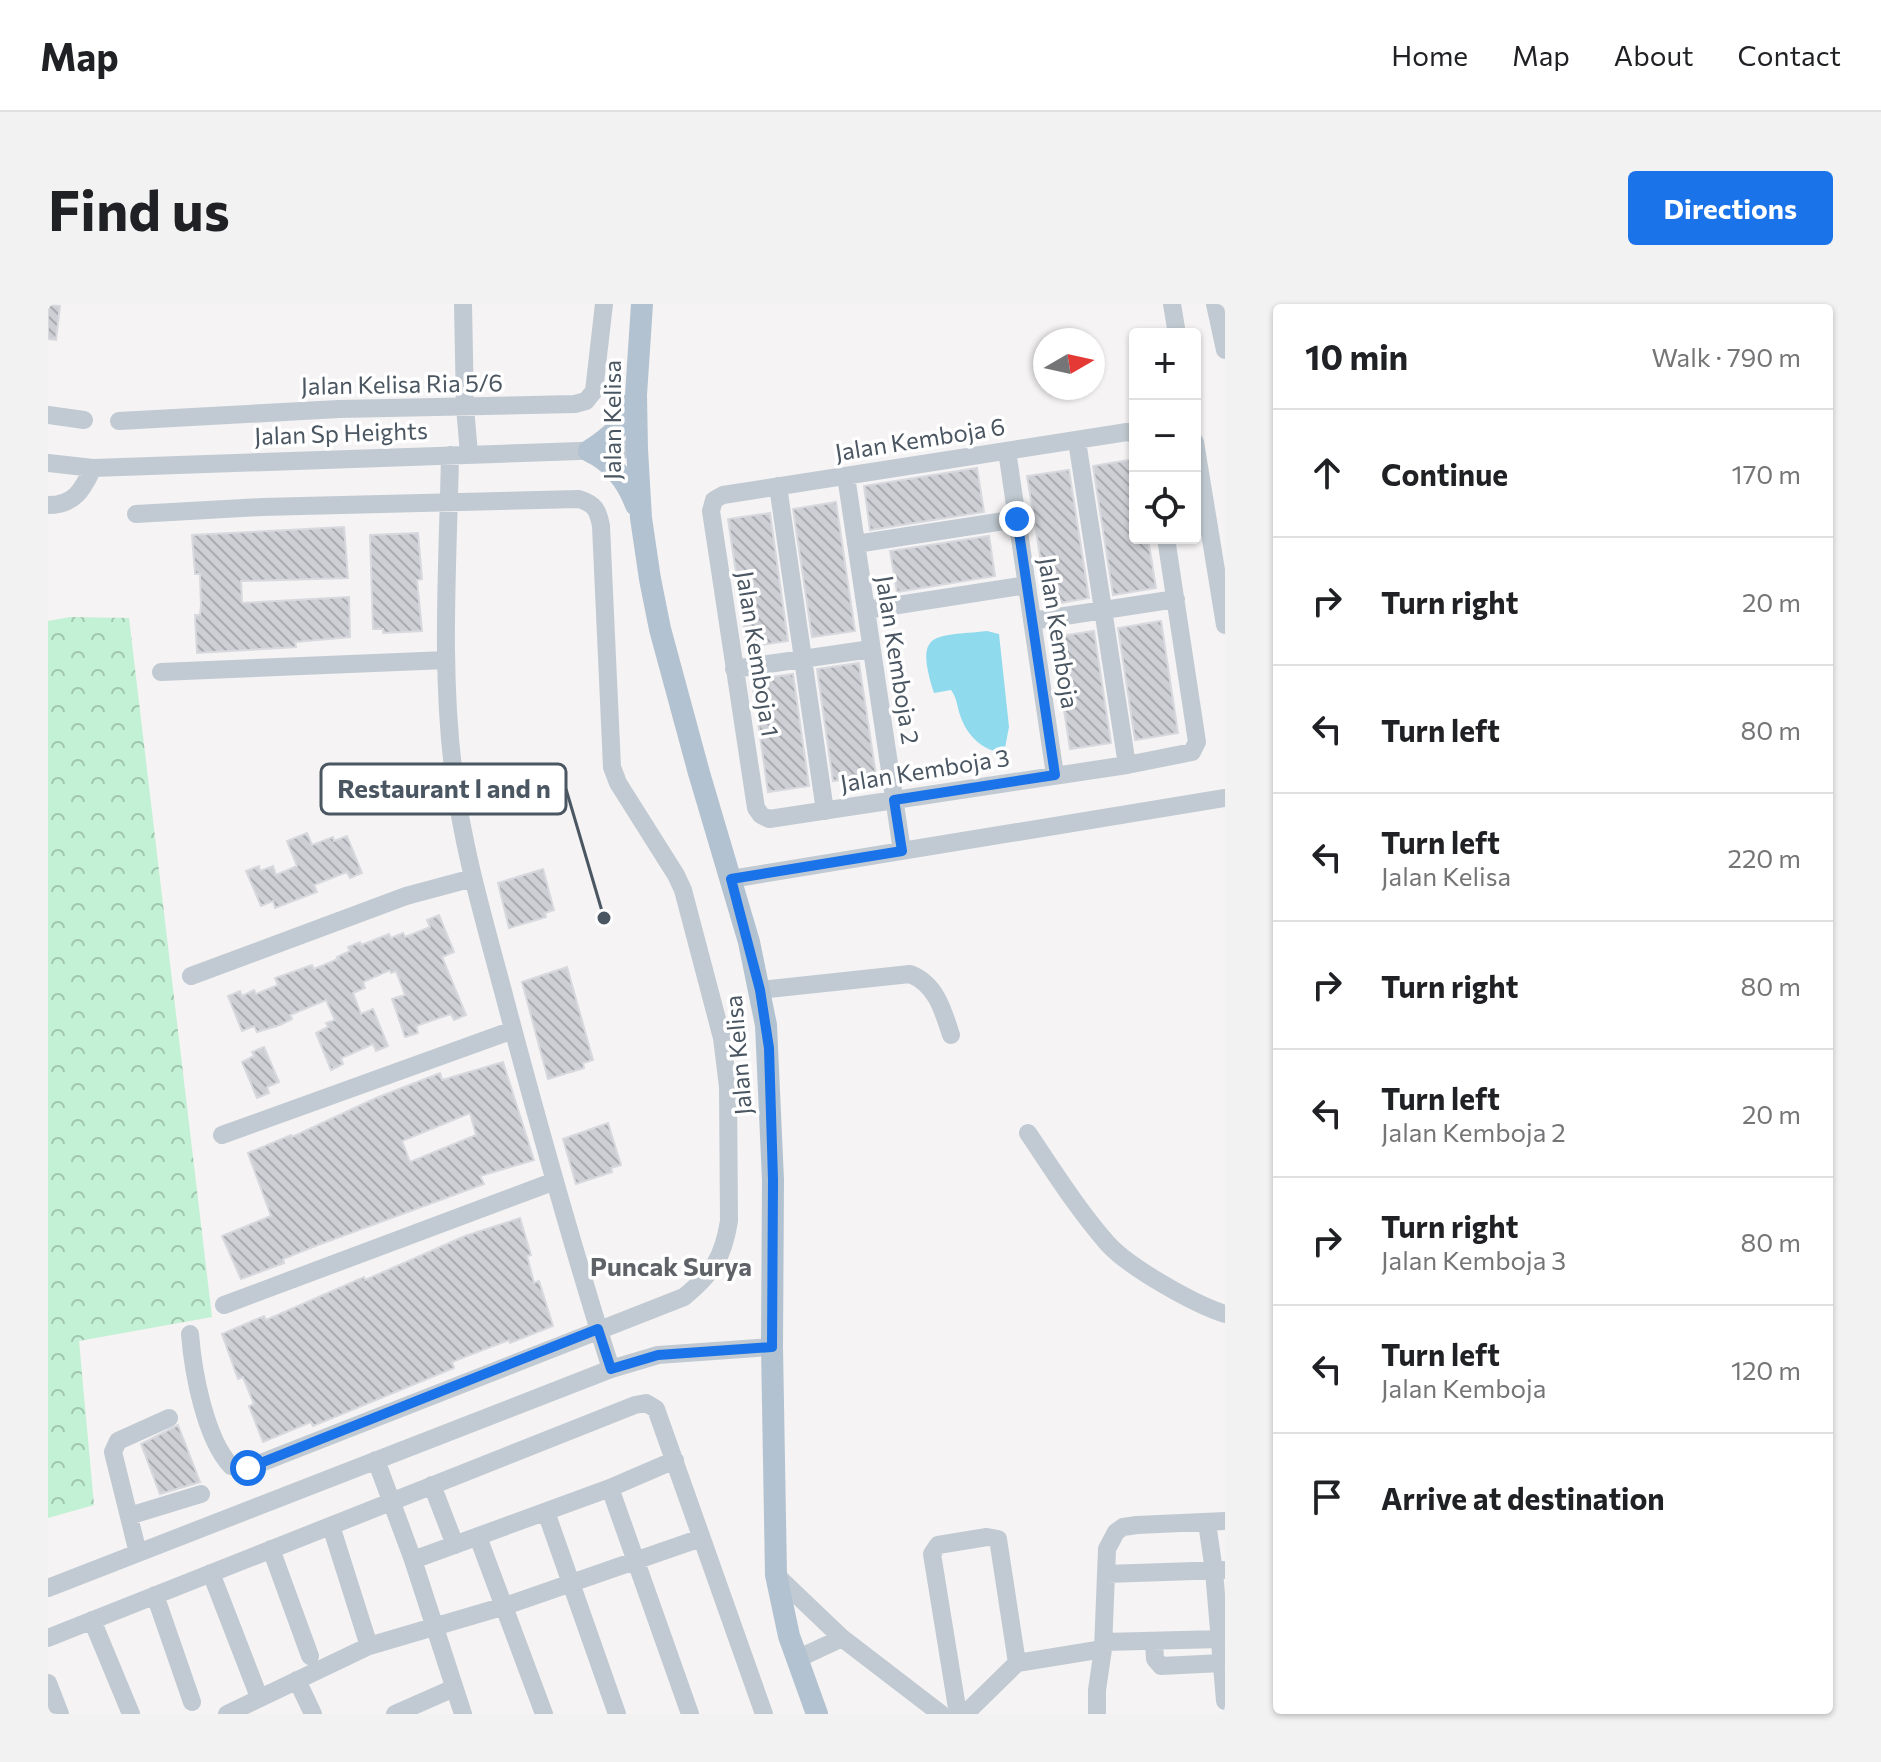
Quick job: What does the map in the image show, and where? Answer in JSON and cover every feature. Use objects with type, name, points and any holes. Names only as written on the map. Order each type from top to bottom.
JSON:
[{"type":"main road","name":"Jalan Kelisa","points":[[642,304],[636,395],[641,518],[660,629],[760,990],[769,1048],[776,1575],[783,1613],[817,1714]]},
{"type":"main road","points":[[636,395],[625,421],[616,432],[589,451],[621,475],[641,518]]},
{"type":"street","points":[[463,304],[469,454]]},
{"type":"street","name":"Jalan Kelisa Ria 5/6","points":[[119,421],[339,409],[575,404],[586,401],[594,391],[604,304]]},
{"type":"street","points":[[1172,304],[1176,328]]},
{"type":"street","points":[[1215,304],[1225,350]]},
{"type":"street","points":[[48,415],[84,420]]},
{"type":"street","name":"Jalan Kemboja 6","points":[[714,500],[723,495],[778,486],[1129,432]]},
{"type":"street","points":[[1077,441],[1127,765]]},
{"type":"street","name":"Jalan Sp Heights","points":[[48,463],[93,468],[637,449]]},
{"type":"street","name":"Jalan Kemboja","points":[[1007,451],[1055,775]]},
{"type":"street","points":[[450,455],[445,566],[446,660],[454,778],[473,878],[513,1030],[611,1369]]},
{"type":"street","points":[[48,505],[66,503],[78,496],[93,468]]},
{"type":"street","points":[[1200,472],[1225,625]]},
{"type":"street","name":"Jalan Kemboja 2","points":[[846,476],[902,851]]},
{"type":"street","points":[[778,486],[825,811]]},
{"type":"street","points":[[136,514],[262,507],[579,499],[590,502],[598,511],[614,776],[683,890],[727,1063],[729,1221],[719,1260],[706,1279],[684,1297],[248,1468],[231,1466],[216,1442],[192,1367],[190,1334]]},
{"type":"street","name":"Jalan Kemboja 1","points":[[714,500],[711,511],[734,669],[756,808],[761,815]]},
{"type":"street","points":[[856,544],[1017,519]]},
{"type":"street","points":[[1032,621],[1176,599],[1167,544]]},
{"type":"street","points":[[866,610],[1027,585]]},
{"type":"street","name":"Jalan Kemboja 3","points":[[761,815],[769,819],[825,811],[1127,765],[1192,752],[1197,742],[1176,599]]},
{"type":"street","points":[[734,669],[871,649]]},
{"type":"street","points":[[161,672],[446,660]]},
{"type":"street","points":[[731,879],[1225,798]]},
{"type":"street","points":[[191,976],[406,896],[473,878]]},
{"type":"street","points":[[760,990],[910,974],[932,990],[951,1035]]},
{"type":"street","points":[[222,1135],[513,1030]]},
{"type":"street","points":[[1028,1133],[1086,1217],[1111,1247],[1161,1283],[1225,1314]]},
{"type":"street","points":[[224,1305],[555,1181]]},
{"type":"street","points":[[48,1588],[611,1369],[658,1355],[772,1347]]},
{"type":"street","points":[[48,1638],[646,1403],[656,1409],[764,1714]]},
{"type":"street","points":[[138,1553],[113,1452],[118,1441],[169,1418]]},
{"type":"street","points":[[376,1460],[413,1560],[463,1714]]},
{"type":"street","points":[[413,1560],[610,1488],[675,1460]]},
{"type":"street","points":[[432,1485],[455,1545]]},
{"type":"street","points":[[610,1488],[690,1714]]},
{"type":"street","points":[[129,1516],[201,1494]]},
{"type":"street","points":[[546,1512],[617,1714]]},
{"type":"street","points":[[1097,1714],[1109,1541],[1123,1527],[1216,1522],[1225,1701]]},
{"type":"street","points":[[331,1526],[369,1646]]},
{"type":"street","points":[[478,1537],[544,1714]]},
{"type":"street","points":[[958,1714],[932,1554],[938,1545],[987,1537],[998,1539],[1017,1663]]},
{"type":"street","points":[[227,1714],[369,1646],[505,1606],[701,1538]]},
{"type":"street","points":[[271,1549],[310,1656]]},
{"type":"street","points":[[1106,1574],[1220,1571]]},
{"type":"street","points":[[211,1573],[259,1697]]},
{"type":"street","points":[[776,1575],[842,1638],[941,1714]]},
{"type":"street","points":[[155,1595],[192,1702]]},
{"type":"street","points":[[92,1620],[131,1714]]},
{"type":"street","points":[[797,1659],[842,1638]]},
{"type":"street","points":[[965,1714],[1017,1663],[1104,1645],[1154,1642],[1222,1648]]},
{"type":"street","points":[[297,1680],[313,1714]]},
{"type":"street","points":[[48,1683],[60,1714]]},
{"type":"street","points":[[395,1714],[454,1688]]},
{"type":"green space","points":[[70,617],[129,618],[212,1317],[79,1341],[94,1505],[48,1518],[48,621]]},
{"type":"water","points":[[987,631],[999,634],[1009,727],[1004,753],[983,746],[971,736],[951,690],[934,693],[928,672],[926,657],[933,640],[954,634]]},
{"type":"building","points":[[48,305],[60,306],[56,340],[48,339]]},
{"type":"building","points":[[1129,460],[1129,544],[1149,544],[1156,588],[1113,595],[1093,466]]},
{"type":"building","points":[[977,468],[984,512],[870,530],[864,486]]},
{"type":"building","points":[[1069,470],[1089,598],[1048,605],[1027,476]]},
{"type":"building","points":[[836,502],[855,631],[812,637],[793,509]]},
{"type":"building","points":[[770,513],[788,641],[747,647],[728,519]]},
{"type":"building","points":[[344,527],[348,578],[241,581],[242,603],[349,597],[350,637],[295,642],[296,647],[197,653],[195,615],[200,615],[200,574],[195,574],[192,535]]},
{"type":"building","points":[[418,533],[422,579],[417,580],[422,631],[383,633],[383,629],[373,629],[370,535]]},
{"type":"building","points":[[989,536],[995,576],[897,592],[890,551]]},
{"type":"building","points":[[1161,621],[1178,733],[1135,740],[1118,628]]},
{"type":"building","points":[[1094,631],[1111,743],[1070,749],[1053,637]]},
{"type":"building","points":[[859,663],[876,775],[833,781],[817,669]]},
{"type":"building","points":[[793,674],[809,786],[768,792],[752,680]]},
{"type":"building","points":[[307,833],[312,845],[333,837],[334,841],[347,836],[362,873],[350,878],[347,872],[314,885],[317,892],[275,908],[273,901],[261,906],[246,871],[259,866],[260,871],[273,866],[276,875],[297,866],[287,841]]},
{"type":"building","points":[[543,869],[554,910],[545,913],[546,917],[509,928],[498,883]]},
{"type":"building","points":[[439,915],[454,952],[442,957],[466,1015],[454,1020],[451,1014],[416,1026],[418,1033],[405,1037],[392,999],[405,995],[396,971],[391,973],[390,970],[363,982],[365,988],[353,993],[361,1014],[373,1009],[388,1046],[376,1051],[373,1044],[341,1058],[343,1064],[331,1070],[316,1033],[328,1027],[326,1023],[335,1020],[326,1000],[290,1015],[292,1019],[280,1025],[257,1032],[254,1026],[242,1031],[228,996],[240,991],[242,996],[254,990],[256,994],[278,985],[275,978],[312,965],[314,969],[338,959],[350,951],[348,947],[360,942],[361,945],[389,934],[391,938],[403,933],[405,937],[430,927],[427,920]]},
{"type":"building","points":[[567,967],[593,1060],[583,1063],[584,1068],[548,1079],[522,982]]},
{"type":"building","points":[[264,1047],[279,1082],[267,1087],[269,1093],[257,1098],[242,1062],[254,1056],[252,1052]]},
{"type":"building","points":[[503,1062],[534,1160],[480,1176],[484,1184],[318,1245],[283,1259],[284,1263],[241,1279],[222,1236],[271,1216],[248,1153],[440,1073],[442,1080]],"holes":[[[470,1113],[476,1135],[410,1162],[402,1141]]]},
{"type":"building","points":[[608,1123],[621,1165],[611,1168],[612,1172],[576,1184],[563,1139]]},
{"type":"building","points":[[520,1218],[531,1255],[527,1256],[534,1283],[539,1281],[553,1326],[452,1362],[454,1368],[313,1426],[311,1422],[263,1442],[249,1406],[254,1404],[243,1377],[238,1379],[222,1334],[264,1316],[266,1320],[465,1236]]},
{"type":"building","points":[[178,1425],[200,1482],[160,1494],[141,1444]]},
{"type":"place","name":"Restaurant l and n","points":[[604,918]]},
{"type":"district","name":"Puncak Surya","points":[[671,1267]]},
{"type":"route","points":[[248,1468],[598,1329],[611,1369],[658,1355],[772,1347],[773,1180],[769,1048],[760,990],[731,879],[902,851],[894,800],[1055,775],[1017,519]]}]
